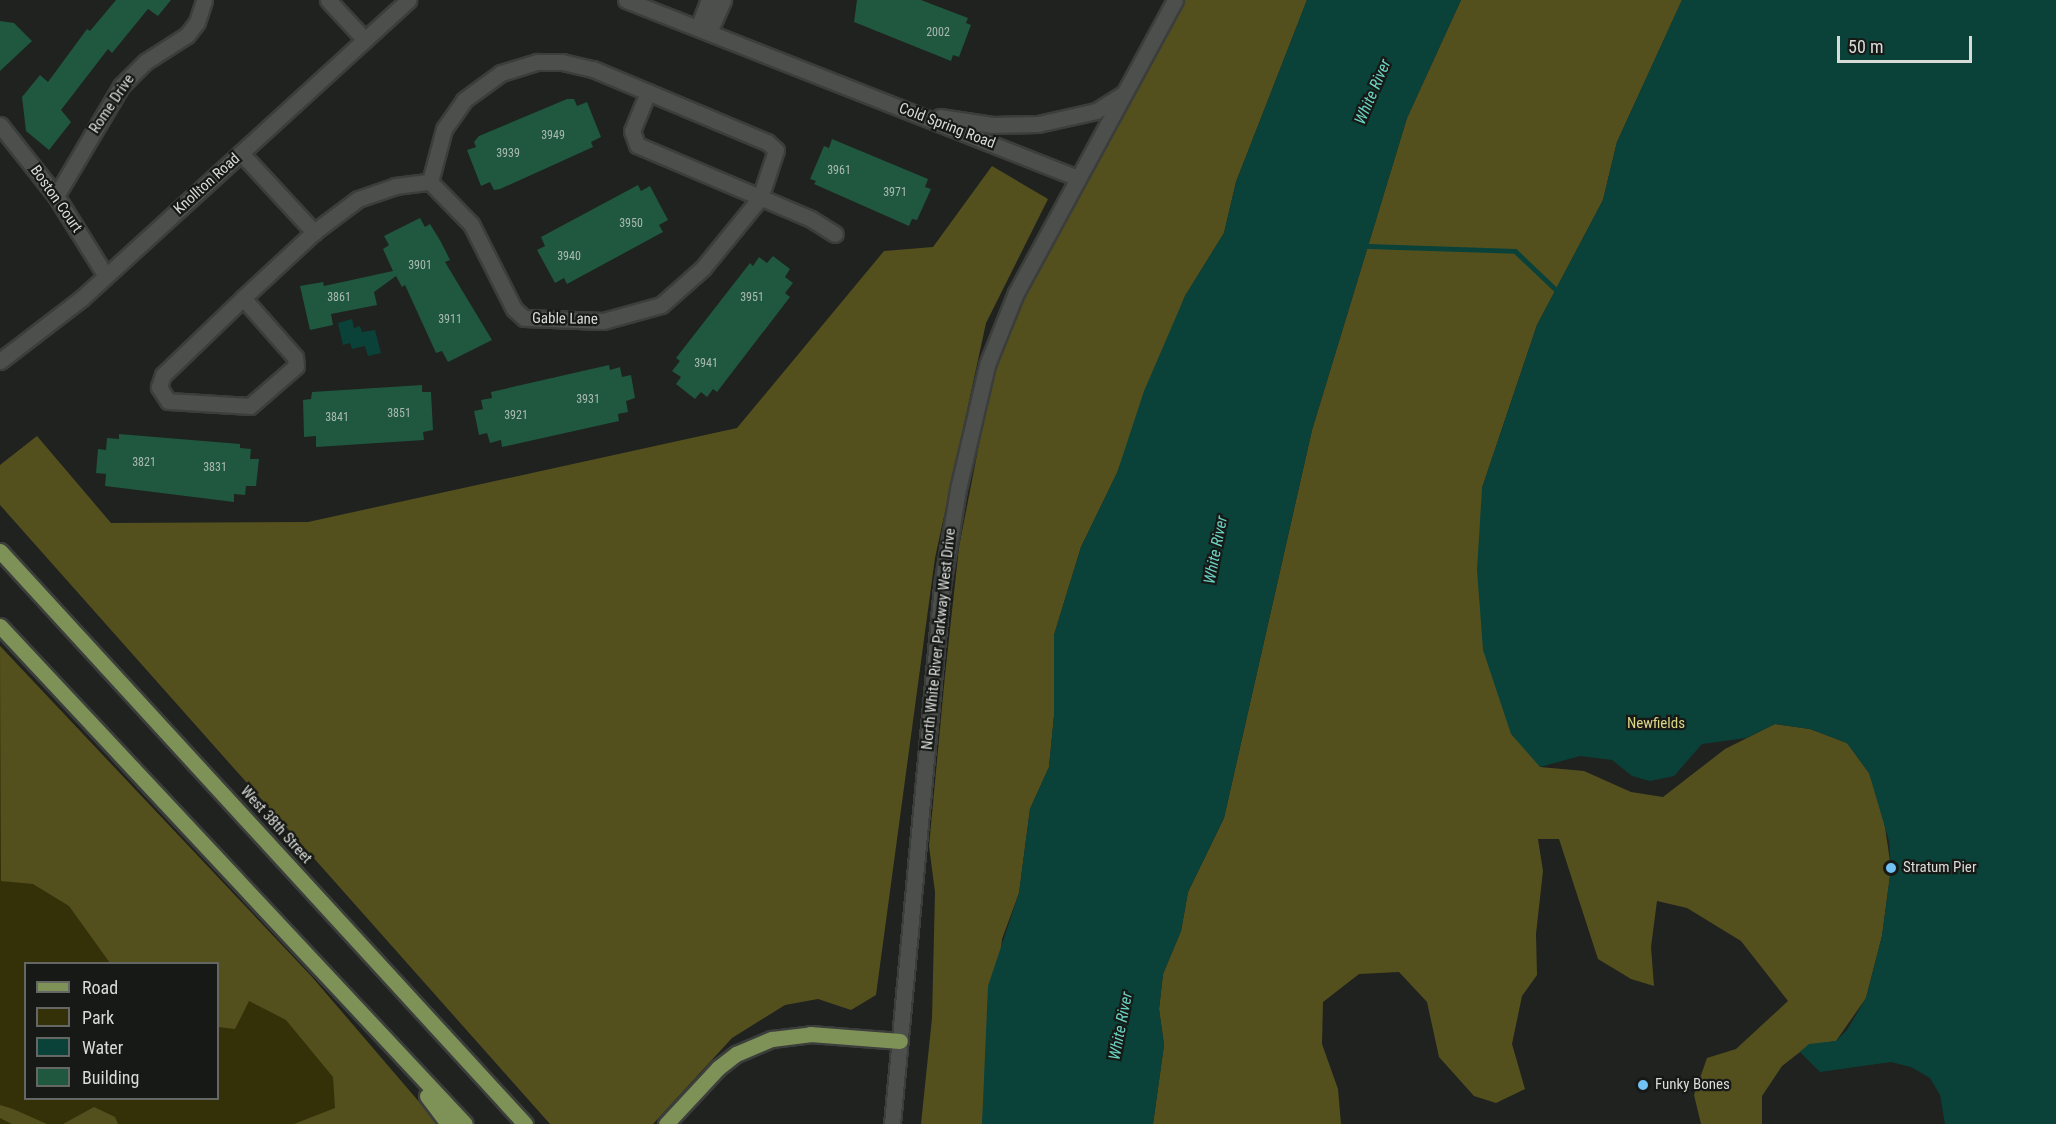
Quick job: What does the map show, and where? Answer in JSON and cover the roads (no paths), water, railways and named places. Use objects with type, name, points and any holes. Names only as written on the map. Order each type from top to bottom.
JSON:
[{"type":"main road","name":"West 38th Street","points":[[0,551],[525,1124]]},
{"type":"main road","points":[[0,626],[465,1124]]},
{"type":"main road","points":[[666,1124],[718,1068],[751,1046],[790,1035],[900,1041]]},
{"type":"main road","points":[[381,1036],[448,1124]]},
{"type":"main road","points":[[680,1124],[718,1068]]},
{"type":"street","name":"Rome Drive","points":[[56,196],[121,86],[145,62],[193,29],[204,0]]},
{"type":"street","points":[[328,0],[365,40]]},
{"type":"street","name":"Knollton Road","points":[[0,361],[57,320],[408,0]]},
{"type":"street","name":"Cold Spring Road","points":[[626,0],[1078,178]]},
{"type":"street","points":[[703,30],[710,0]]},
{"type":"street","points":[[703,30],[723,0]]},
{"type":"street","points":[[1078,178],[1175,0]]},
{"type":"street","name":"Gable Lane","points":[[562,62],[593,69],[776,150],[775,162],[760,198],[703,268],[661,305],[603,321],[535,321],[514,309],[471,224],[430,182],[438,143],[453,114],[473,92],[506,70],[532,63],[562,62]]},
{"type":"street","points":[[648,92],[632,131],[637,145],[760,198],[835,234]]},
{"type":"street","points":[[911,112],[992,125],[1038,124],[1088,114],[1125,93]]},
{"type":"street","name":"Boston Court","points":[[0,125],[56,196],[106,276]]},
{"type":"street","points":[[241,153],[314,232]]},
{"type":"street","name":"North White River Parkway West Drive","points":[[892,1124],[942,586],[958,489],[999,328],[1078,178]]},
{"type":"street","points":[[243,298],[295,357],[296,366],[250,406],[168,401],[159,387],[163,375],[243,298],[314,232],[369,193],[399,185],[430,182]]},
{"type":"water","name":"White River","points":[[1307,0],[1461,0],[1407,118],[1312,430],[1224,818],[1188,892],[1181,931],[1163,974],[1159,1009],[1164,1045],[1153,1124],[982,1124],[988,986],[1019,893],[1030,809],[1049,767],[1054,716],[1054,635],[1081,547],[1117,473],[1144,391],[1185,296],[1224,233],[1236,182]]},
{"type":"water","points":[[1682,0],[2056,0],[2056,1124],[1945,1124],[1940,1095],[1930,1078],[1911,1067],[1891,1062],[1820,1072],[1800,1052],[1809,1044],[1836,1041],[1847,1030],[1866,998],[1882,936],[1891,868],[1889,841],[1869,773],[1847,743],[1810,729],[1775,724],[1746,738],[1702,744],[1674,776],[1650,781],[1632,776],[1612,760],[1580,756],[1540,767],[1511,734],[1483,650],[1477,570],[1482,488],[1537,325],[1603,200],[1617,142]]},
{"type":"water","points":[[352,319],[354,328],[360,326],[362,332],[375,330],[381,353],[368,356],[365,346],[352,349],[350,343],[343,345],[338,323]]},
{"type":"waterway","points":[[1368,246],[1515,251],[1556,290]]},
{"type":"place","name":"Stratum Pier","points":[[1891,868]]},
{"type":"place","name":"Funky Bones","points":[[1643,1085]]},
{"type":"park label","name":"Newfields","points":[[1656,724]]}]
